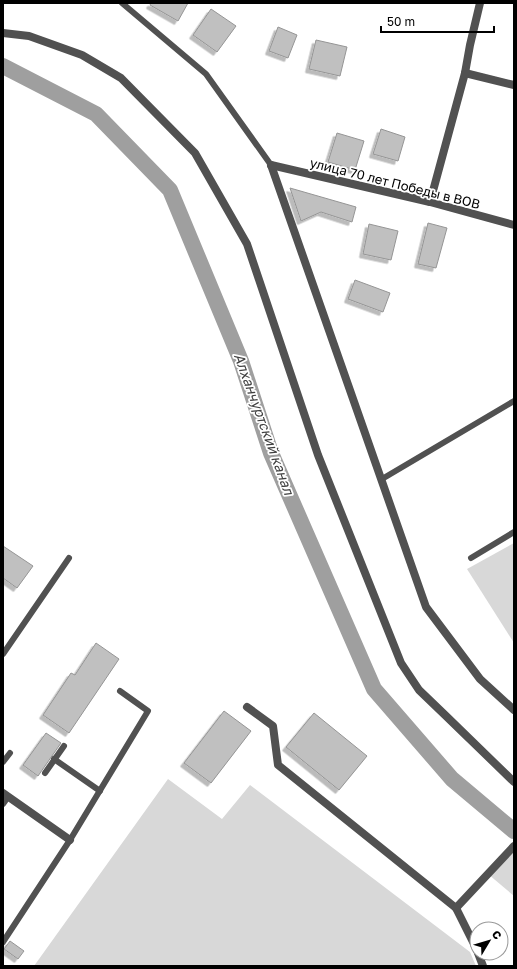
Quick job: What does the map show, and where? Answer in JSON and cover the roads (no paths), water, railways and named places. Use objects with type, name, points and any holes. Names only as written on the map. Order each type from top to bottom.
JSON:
[{"type":"street","points":[[430,202],[465,73],[480,3]]},
{"type":"street","points":[[3,33],[29,36],[82,55],[121,78],[194,153],[247,244],[318,455],[401,663],[419,690],[514,782]]},
{"type":"street","points":[[465,73],[514,85]]},
{"type":"street","name":"улица 70 лет Победы в ВОВ","points":[[271,166],[430,202],[514,225]]},
{"type":"street","points":[[271,166],[426,607],[480,679],[514,710]]},
{"type":"street","points":[[247,707],[273,726],[278,765],[456,908],[469,935]]},
{"type":"street","points":[[6,795],[70,840]]},
{"type":"street","points":[[456,908],[514,846]]},
{"type":"lane","points":[[122,3],[206,74],[271,166]]},
{"type":"lane","points":[[382,479],[514,401]]},
{"type":"lane","points":[[471,558],[514,532]]},
{"type":"lane","points":[[3,654],[69,558]]},
{"type":"lane","points":[[3,942],[70,840],[148,711],[120,691]]},
{"type":"lane","points":[[45,773],[64,746]]},
{"type":"lane","points":[[3,762],[10,753]]},
{"type":"lane","points":[[54,759],[100,791]]},
{"type":"lane","points":[[3,804],[6,795]]},
{"type":"waterway","name":"Алханчуртский канал","points":[[3,66],[96,114],[170,190],[241,361],[271,453],[374,689],[452,779],[514,831]]}]
